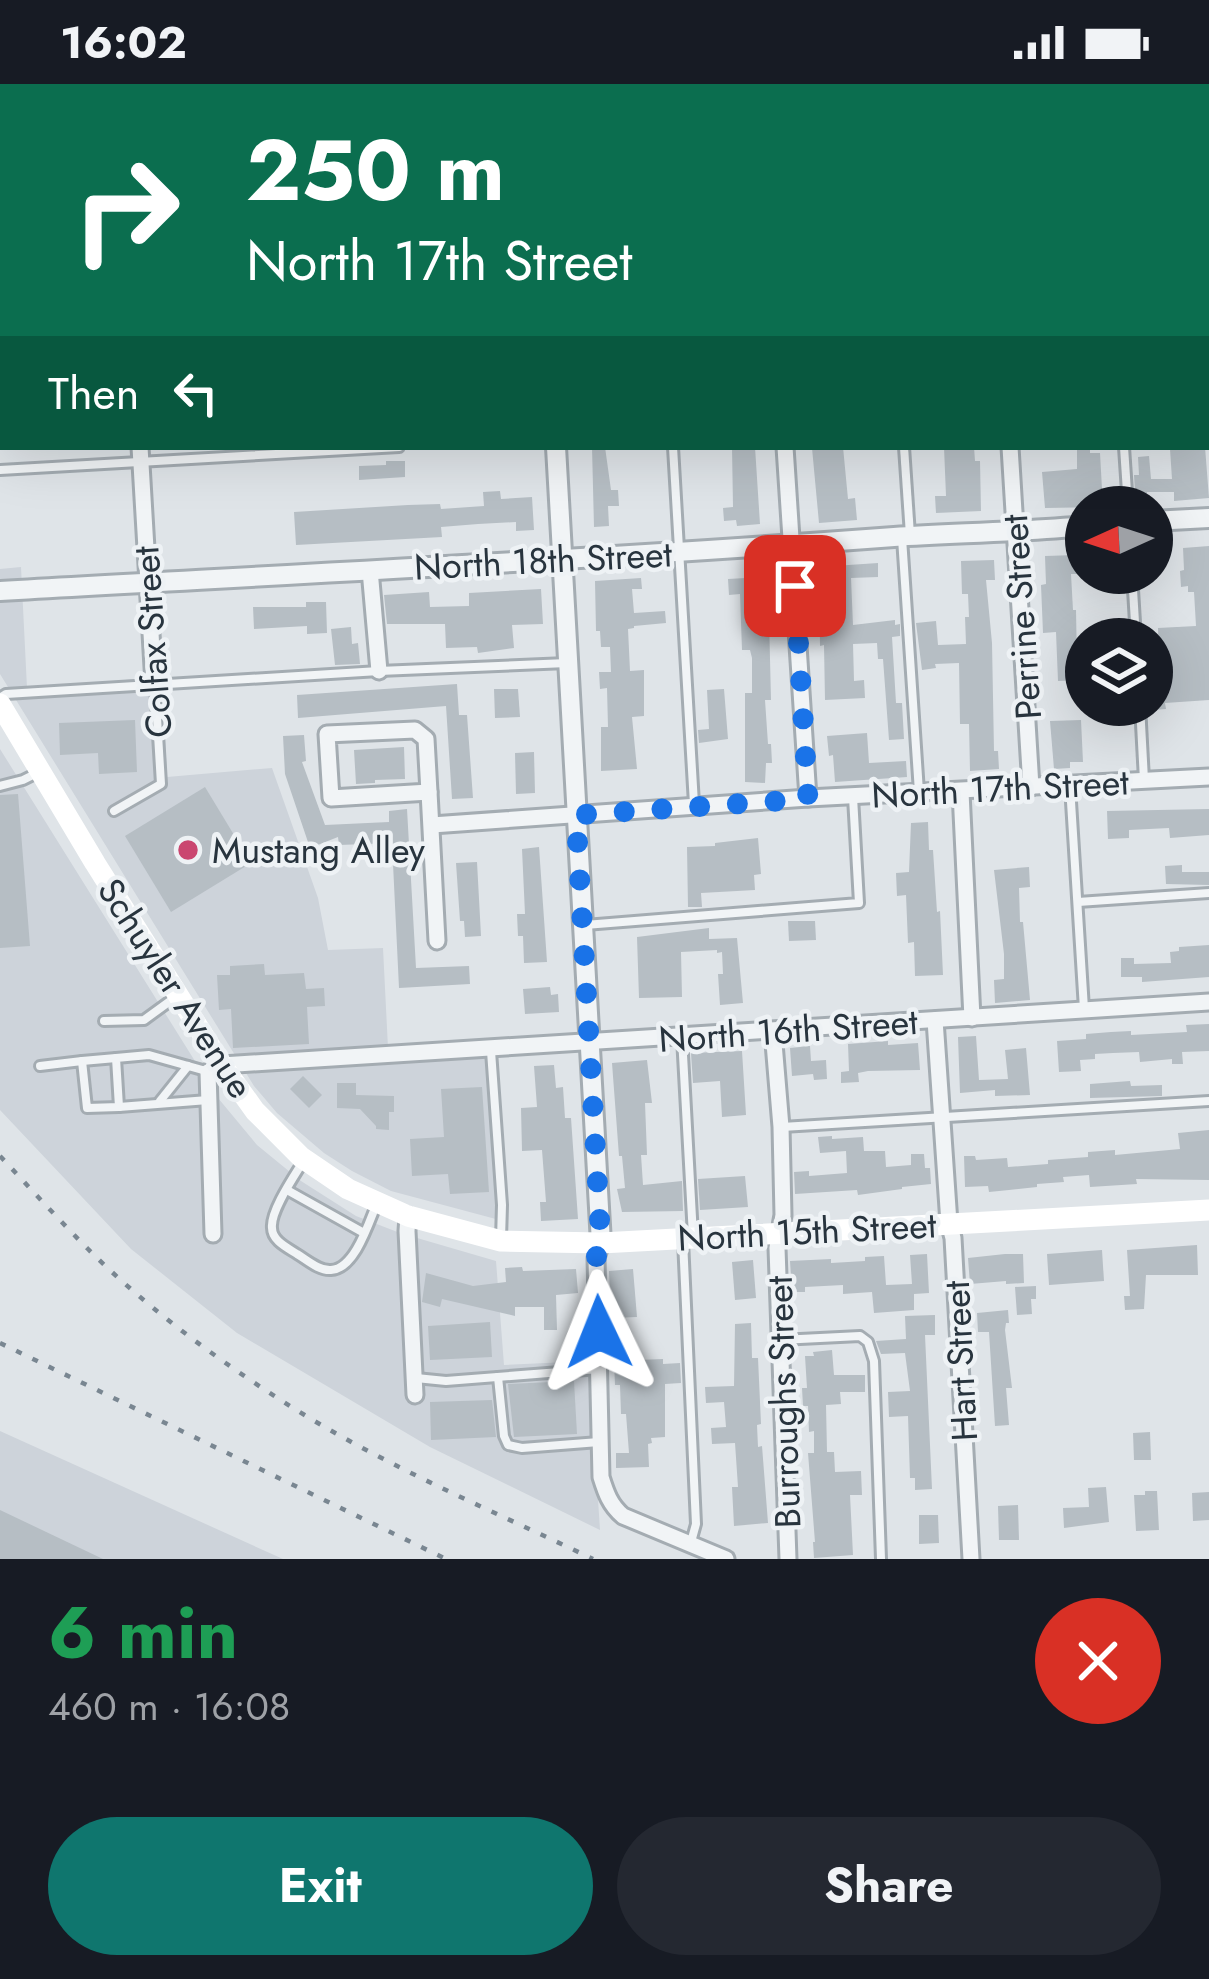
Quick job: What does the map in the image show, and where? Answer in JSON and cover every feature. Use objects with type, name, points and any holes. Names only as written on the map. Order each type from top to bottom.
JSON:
[{"type":"main road","name":"Schuyler Avenue","points":[[0,701],[178,996],[215,1069],[304,1159],[348,1189],[408,1216]]},
{"type":"main road","name":"North 15th Street","points":[[408,1216],[501,1241],[601,1244],[1209,1210]]},
{"type":"street","points":[[556,450],[601,1244],[596,1258],[601,1477],[613,1507],[623,1516],[726,1559]]},
{"type":"street","points":[[785,450],[808,799]]},
{"type":"street","name":"Perrine Street","points":[[1010,450],[1031,787]]},
{"type":"street","name":"Colfax Street","points":[[140,454],[154,684]]},
{"type":"street","points":[[1173,520],[1209,518]]},
{"type":"street","name":"North 18th Street","points":[[0,591],[1065,528]]},
{"type":"street","points":[[370,570],[379,670]]},
{"type":"street","points":[[429,792],[331,798],[327,734],[415,730],[426,739],[432,825],[437,941]]},
{"type":"street","name":"North 17th Street","points":[[432,825],[1209,777]]},
{"type":"street","points":[[961,792],[972,1018]]},
{"type":"street","name":"North 16th Street","points":[[215,1069],[1209,1002]]},
{"type":"street","name":"Hart Street","points":[[935,1020],[971,1559]]},
{"type":"street","name":"Burroughs Street","points":[[773,1031],[781,1127],[783,1215],[778,1233],[788,1559]]},
{"type":"street","points":[[213,1234],[209,1100],[215,1069]]},
{"type":"street","points":[[408,1216],[415,1386]]},
{"type":"lane","points":[[0,470],[140,454],[288,450]]},
{"type":"lane","points":[[673,450],[694,806]]},
{"type":"lane","points":[[904,450],[919,794]]},
{"type":"lane","points":[[1124,450],[1127,486]]},
{"type":"lane","points":[[0,701],[6,694],[570,662]]},
{"type":"lane","name":"Colfax Street","points":[[114,811],[160,784],[154,684]]},
{"type":"lane","points":[[1141,726],[1144,781]]},
{"type":"lane","points":[[0,786],[40,772]]},
{"type":"lane","points":[[1070,786],[1084,1010]]},
{"type":"lane","points":[[584,925],[859,903],[853,796]]},
{"type":"lane","points":[[1078,902],[1209,893]]},
{"type":"lane","points":[[104,1021],[144,1020],[178,996]]},
{"type":"lane","points":[[682,1037],[696,1524],[690,1545]]},
{"type":"lane","points":[[491,1049],[501,1241]]},
{"type":"lane","points":[[40,1066],[149,1055],[215,1069]]},
{"type":"lane","points":[[116,1058],[119,1106]]},
{"type":"lane","points":[[82,1061],[87,1108],[209,1100]]},
{"type":"lane","points":[[160,1102],[188,1066]]},
{"type":"lane","points":[[781,1127],[1209,1101]]},
{"type":"lane","points":[[304,1159],[272,1228],[274,1237],[322,1269],[343,1267],[356,1252],[377,1203]]},
{"type":"lane","points":[[287,1190],[364,1233]]},
{"type":"lane","points":[[780,1340],[860,1336],[868,1342],[874,1361],[881,1559]]},
{"type":"lane","points":[[415,1386],[600,1369]]},
{"type":"lane","points":[[498,1377],[508,1444],[521,1448],[601,1442]]},
{"type":"shaded area","points":[[21,567],[27,688],[162,677],[167,777],[272,768],[318,898],[328,950],[383,948],[388,1048],[492,1041],[507,1222],[391,1191],[352,1171],[277,1113],[254,1086],[0,674],[0,569]]},
{"type":"shaded area","points":[[0,749],[218,1098],[257,1145],[301,1181],[356,1216],[496,1261],[504,1365],[589,1361],[600,1530],[430,1447],[237,1333],[131,1249],[0,1110]]},
{"type":"shaded area","points":[[0,1431],[283,1559],[0,1559]]},
{"type":"building","points":[[592,450],[605,450],[611,490],[618,490],[619,506],[608,506],[609,526],[594,527]]},
{"type":"building","points":[[732,450],[755,450],[760,524],[737,526],[736,520],[724,521],[723,508],[733,507]]},
{"type":"building","points":[[812,450],[843,450],[848,499],[855,498],[857,520],[819,523]]},
{"type":"building","points":[[944,450],[974,450],[975,461],[980,461],[981,511],[936,513],[935,496],[946,496]]},
{"type":"building","points":[[1077,450],[1090,450],[1100,453],[1102,486],[1065,486],[1065,508],[1045,508],[1042,472],[1077,469]]},
{"type":"building","points":[[1170,450],[1205,450],[1209,498],[1174,501],[1173,486],[1135,486],[1138,457],[1149,456],[1151,479],[1172,479]]},
{"type":"building","points":[[386,461],[405,461],[405,477],[359,480],[359,466],[386,465]]},
{"type":"building","points":[[500,491],[501,499],[532,497],[534,530],[516,531],[516,522],[478,524],[441,527],[442,537],[296,545],[294,512],[484,506],[483,492]]},
{"type":"building","points":[[1209,546],[1209,700],[1173,702],[1173,627],[1196,626],[1194,592],[1181,587],[1183,548]]},
{"type":"building","points":[[1065,555],[1065,594],[1072,594],[1076,610],[1076,618],[1065,618],[1065,681],[1058,681],[1056,632],[1043,633],[1045,556]]},
{"type":"building","points":[[994,560],[995,580],[986,580],[994,751],[998,751],[999,769],[970,771],[969,724],[960,724],[959,663],[922,670],[916,623],[936,621],[938,645],[966,644],[968,594],[962,594],[961,561]]},
{"type":"building","points":[[878,563],[878,577],[851,578],[853,625],[895,620],[895,625],[900,624],[900,636],[892,637],[896,703],[902,703],[904,739],[889,740],[883,659],[878,659],[877,643],[853,644],[854,681],[864,680],[865,698],[825,700],[819,567]]},
{"type":"building","points":[[763,577],[769,618],[771,700],[765,700],[772,763],[766,763],[765,783],[745,782],[745,693],[752,693],[752,658],[750,650],[742,650],[740,594],[729,595],[728,579]]},
{"type":"building","points":[[641,578],[642,589],[632,589],[634,613],[665,611],[666,623],[628,629],[630,671],[644,670],[644,716],[632,717],[637,769],[601,771],[601,727],[608,727],[607,688],[600,689],[599,672],[611,672],[610,647],[601,647],[600,631],[596,631],[595,581]]},
{"type":"building","points":[[541,589],[543,624],[512,625],[514,648],[478,653],[477,647],[446,648],[445,624],[387,624],[384,595],[429,592],[430,607],[469,606],[469,593]]},
{"type":"building","points":[[306,602],[326,602],[327,633],[307,634],[307,626],[254,629],[253,607],[306,607]]},
{"type":"building","points":[[351,627],[360,664],[335,665],[331,629]]},
{"type":"building","points":[[457,684],[459,715],[467,715],[473,798],[452,799],[446,706],[298,718],[297,695]]},
{"type":"building","points":[[494,689],[518,689],[520,717],[495,718]]},
{"type":"building","points":[[724,689],[728,739],[699,743],[698,730],[709,729],[707,690]]},
{"type":"building","points":[[135,720],[137,772],[99,774],[98,753],[60,755],[59,723]]},
{"type":"building","points":[[1050,721],[1081,726],[1083,762],[1054,769]]},
{"type":"building","points":[[867,733],[869,763],[906,761],[907,777],[835,782],[827,736]]},
{"type":"building","points":[[304,735],[306,761],[302,762],[325,825],[389,822],[389,811],[407,809],[416,968],[469,966],[470,984],[399,988],[392,843],[339,845],[338,837],[310,848],[285,774],[283,736]]},
{"type":"building","points":[[404,747],[405,779],[356,784],[354,750]]},
{"type":"building","points":[[534,752],[535,793],[516,794],[515,753]]},
{"type":"building","name":"Mustang Alley","points":[[205,787],[251,863],[171,912],[125,836]]},
{"type":"building","points":[[18,794],[30,946],[0,948],[0,795]]},
{"type":"building","points":[[1209,809],[1209,835],[1170,838],[1169,828],[1129,830],[1129,838],[1108,839],[1107,811]]},
{"type":"building","points":[[928,822],[943,975],[915,976],[906,895],[897,896],[896,873],[909,872],[911,823]]},
{"type":"building","points":[[758,838],[761,874],[754,875],[755,890],[701,893],[702,907],[688,907],[687,847]]},
{"type":"building","points":[[539,847],[547,962],[524,963],[517,914],[525,914],[522,849]]},
{"type":"building","points":[[477,862],[481,936],[465,937],[456,863]]},
{"type":"building","points":[[1182,865],[1182,872],[1209,872],[1209,885],[1166,884],[1165,866]]},
{"type":"building","points":[[1029,867],[1030,887],[1019,888],[1030,1000],[995,1003],[994,980],[1004,979],[1004,954],[994,870]]},
{"type":"building","points":[[788,921],[815,921],[816,940],[789,941]]},
{"type":"building","points":[[709,928],[709,939],[737,938],[743,1003],[720,1005],[722,952],[717,950],[681,952],[682,997],[639,998],[637,937]]},
{"type":"building","points":[[1209,945],[1209,977],[1142,982],[1142,977],[1121,977],[1121,958],[1134,958],[1134,964],[1171,963],[1170,952],[1179,947]]},
{"type":"building","points":[[264,964],[265,975],[304,973],[306,989],[324,988],[325,1006],[307,1007],[309,1044],[233,1048],[231,1009],[219,1010],[217,975],[230,975],[230,966]]},
{"type":"building","points":[[550,987],[551,995],[558,994],[559,1012],[525,1014],[523,989]]},
{"type":"building","points":[[1209,1024],[1209,1051],[1182,1052],[1183,1064],[1172,1064],[1172,1059],[1140,1062],[1139,1052],[1095,1054],[1095,1059],[1080,1060],[1081,1071],[1059,1072],[1057,1041],[1111,1032],[1187,1032],[1186,1025]]},
{"type":"building","points":[[976,1036],[979,1080],[1008,1079],[1005,1050],[1026,1048],[1030,1095],[995,1096],[995,1090],[960,1093],[958,1037]]},
{"type":"building","points":[[888,1041],[888,1045],[918,1043],[920,1070],[868,1071],[858,1073],[859,1082],[841,1083],[841,1072],[849,1071],[848,1044]]},
{"type":"building","points":[[810,1046],[811,1061],[826,1060],[827,1079],[814,1080],[813,1074],[792,1076],[790,1048]]},
{"type":"building","points":[[742,1051],[746,1115],[722,1117],[720,1081],[693,1083],[691,1053]]},
{"type":"building","points":[[647,1060],[652,1103],[645,1103],[643,1185],[682,1181],[683,1211],[622,1212],[617,1189],[625,1188],[612,1063]]},
{"type":"building","points":[[554,1065],[556,1088],[563,1087],[565,1118],[571,1118],[578,1219],[541,1221],[540,1202],[546,1202],[542,1150],[522,1151],[521,1108],[537,1107],[534,1066]]},
{"type":"building","points":[[303,1076],[322,1095],[309,1108],[290,1089]]},
{"type":"building","points":[[1130,1081],[1131,1086],[1162,1085],[1162,1096],[1090,1098],[1090,1084]]},
{"type":"building","points":[[337,1083],[356,1083],[356,1095],[394,1096],[389,1130],[376,1129],[360,1109],[337,1108]]},
{"type":"building","points":[[482,1087],[489,1192],[450,1194],[448,1174],[412,1176],[410,1139],[444,1137],[441,1089]]},
{"type":"building","points":[[1209,1130],[1209,1180],[1136,1179],[1137,1184],[1090,1187],[1089,1175],[989,1192],[988,1186],[965,1187],[964,1156],[1007,1158],[1008,1167],[1048,1164],[1048,1160],[1088,1157],[1088,1152],[1115,1150],[1115,1155],[1180,1149],[1178,1133]]},
{"type":"building","points":[[818,1137],[863,1137],[864,1151],[885,1151],[886,1167],[911,1165],[911,1154],[924,1154],[931,1184],[858,1195],[857,1190],[795,1194],[794,1172],[809,1171],[809,1176],[847,1173],[846,1151],[820,1153]]},
{"type":"building","points":[[745,1176],[748,1207],[700,1210],[698,1179]]},
{"type":"building","points":[[1197,1245],[1198,1275],[1146,1275],[1144,1309],[1125,1310],[1124,1296],[1130,1296],[1127,1250]]},
{"type":"building","points":[[1102,1250],[1104,1281],[1049,1285],[1047,1254]]},
{"type":"building","points":[[927,1254],[929,1293],[914,1294],[914,1310],[874,1313],[872,1292],[843,1294],[843,1285],[792,1292],[790,1261],[831,1259],[831,1263],[884,1256],[886,1285],[912,1284],[910,1255]]},
{"type":"building","points":[[1023,1254],[1024,1283],[970,1284],[968,1258]]},
{"type":"building","points":[[753,1260],[756,1298],[735,1300],[732,1262]]},
{"type":"building","points":[[522,1267],[523,1271],[576,1269],[578,1293],[556,1295],[557,1330],[544,1330],[544,1307],[515,1307],[515,1316],[442,1299],[440,1307],[422,1302],[426,1273],[473,1286],[506,1282],[505,1268]]},
{"type":"building","points":[[633,1269],[637,1317],[611,1318],[609,1271]]},
{"type":"building","points":[[1036,1286],[1032,1314],[1017,1315],[1015,1287]]},
{"type":"building","points":[[1008,1310],[1009,1425],[995,1426],[989,1332],[978,1332],[977,1313]]},
{"type":"building","points":[[935,1315],[935,1335],[925,1335],[932,1489],[915,1490],[915,1478],[910,1478],[908,1416],[889,1417],[888,1392],[910,1391],[905,1353],[881,1354],[876,1341],[906,1339],[905,1316]]},
{"type":"building","points":[[490,1322],[492,1357],[430,1360],[428,1326]]},
{"type":"building","points":[[751,1323],[752,1358],[758,1358],[758,1447],[762,1446],[768,1523],[734,1526],[735,1443],[712,1444],[711,1428],[726,1427],[724,1402],[706,1403],[705,1387],[734,1386],[735,1324]]},
{"type":"building","points":[[832,1350],[834,1375],[865,1375],[865,1392],[840,1392],[841,1404],[826,1405],[827,1452],[834,1452],[835,1472],[861,1471],[862,1495],[850,1495],[853,1555],[814,1558],[808,1453],[814,1453],[814,1431],[809,1432],[802,1388],[807,1388],[805,1356]]},
{"type":"building","points":[[663,1359],[663,1364],[680,1363],[681,1383],[665,1384],[665,1437],[651,1438],[649,1467],[616,1468],[616,1453],[629,1453],[614,1361]]},
{"type":"building","points":[[574,1381],[577,1434],[514,1437],[508,1384]]},
{"type":"building","points":[[492,1400],[496,1437],[431,1440],[430,1402]]},
{"type":"building","points":[[1150,1432],[1151,1460],[1134,1460],[1133,1433]]},
{"type":"building","points":[[1106,1487],[1109,1522],[1064,1528],[1063,1508],[1089,1507],[1088,1488]]},
{"type":"building","points":[[1145,1491],[1157,1491],[1159,1530],[1136,1531],[1134,1495],[1145,1495]]},
{"type":"building","points":[[1209,1492],[1209,1520],[1193,1521],[1192,1493]]},
{"type":"building","points":[[1018,1505],[1019,1540],[999,1540],[998,1506]]},
{"type":"building","points":[[0,1510],[103,1559],[0,1559]]},
{"type":"building","points":[[919,1515],[938,1515],[939,1543],[919,1544]]},
{"type":"railway","points":[[0,1156],[111,1271],[237,1371],[363,1448],[593,1559]]},
{"type":"railway","points":[[0,1343],[446,1559]]},
{"type":"place","name":"Mustang Alley","points":[[188,850]]},
{"type":"route","points":[[599,1332],[596,1258],[601,1244],[576,815],[808,799],[795,586]]}]
